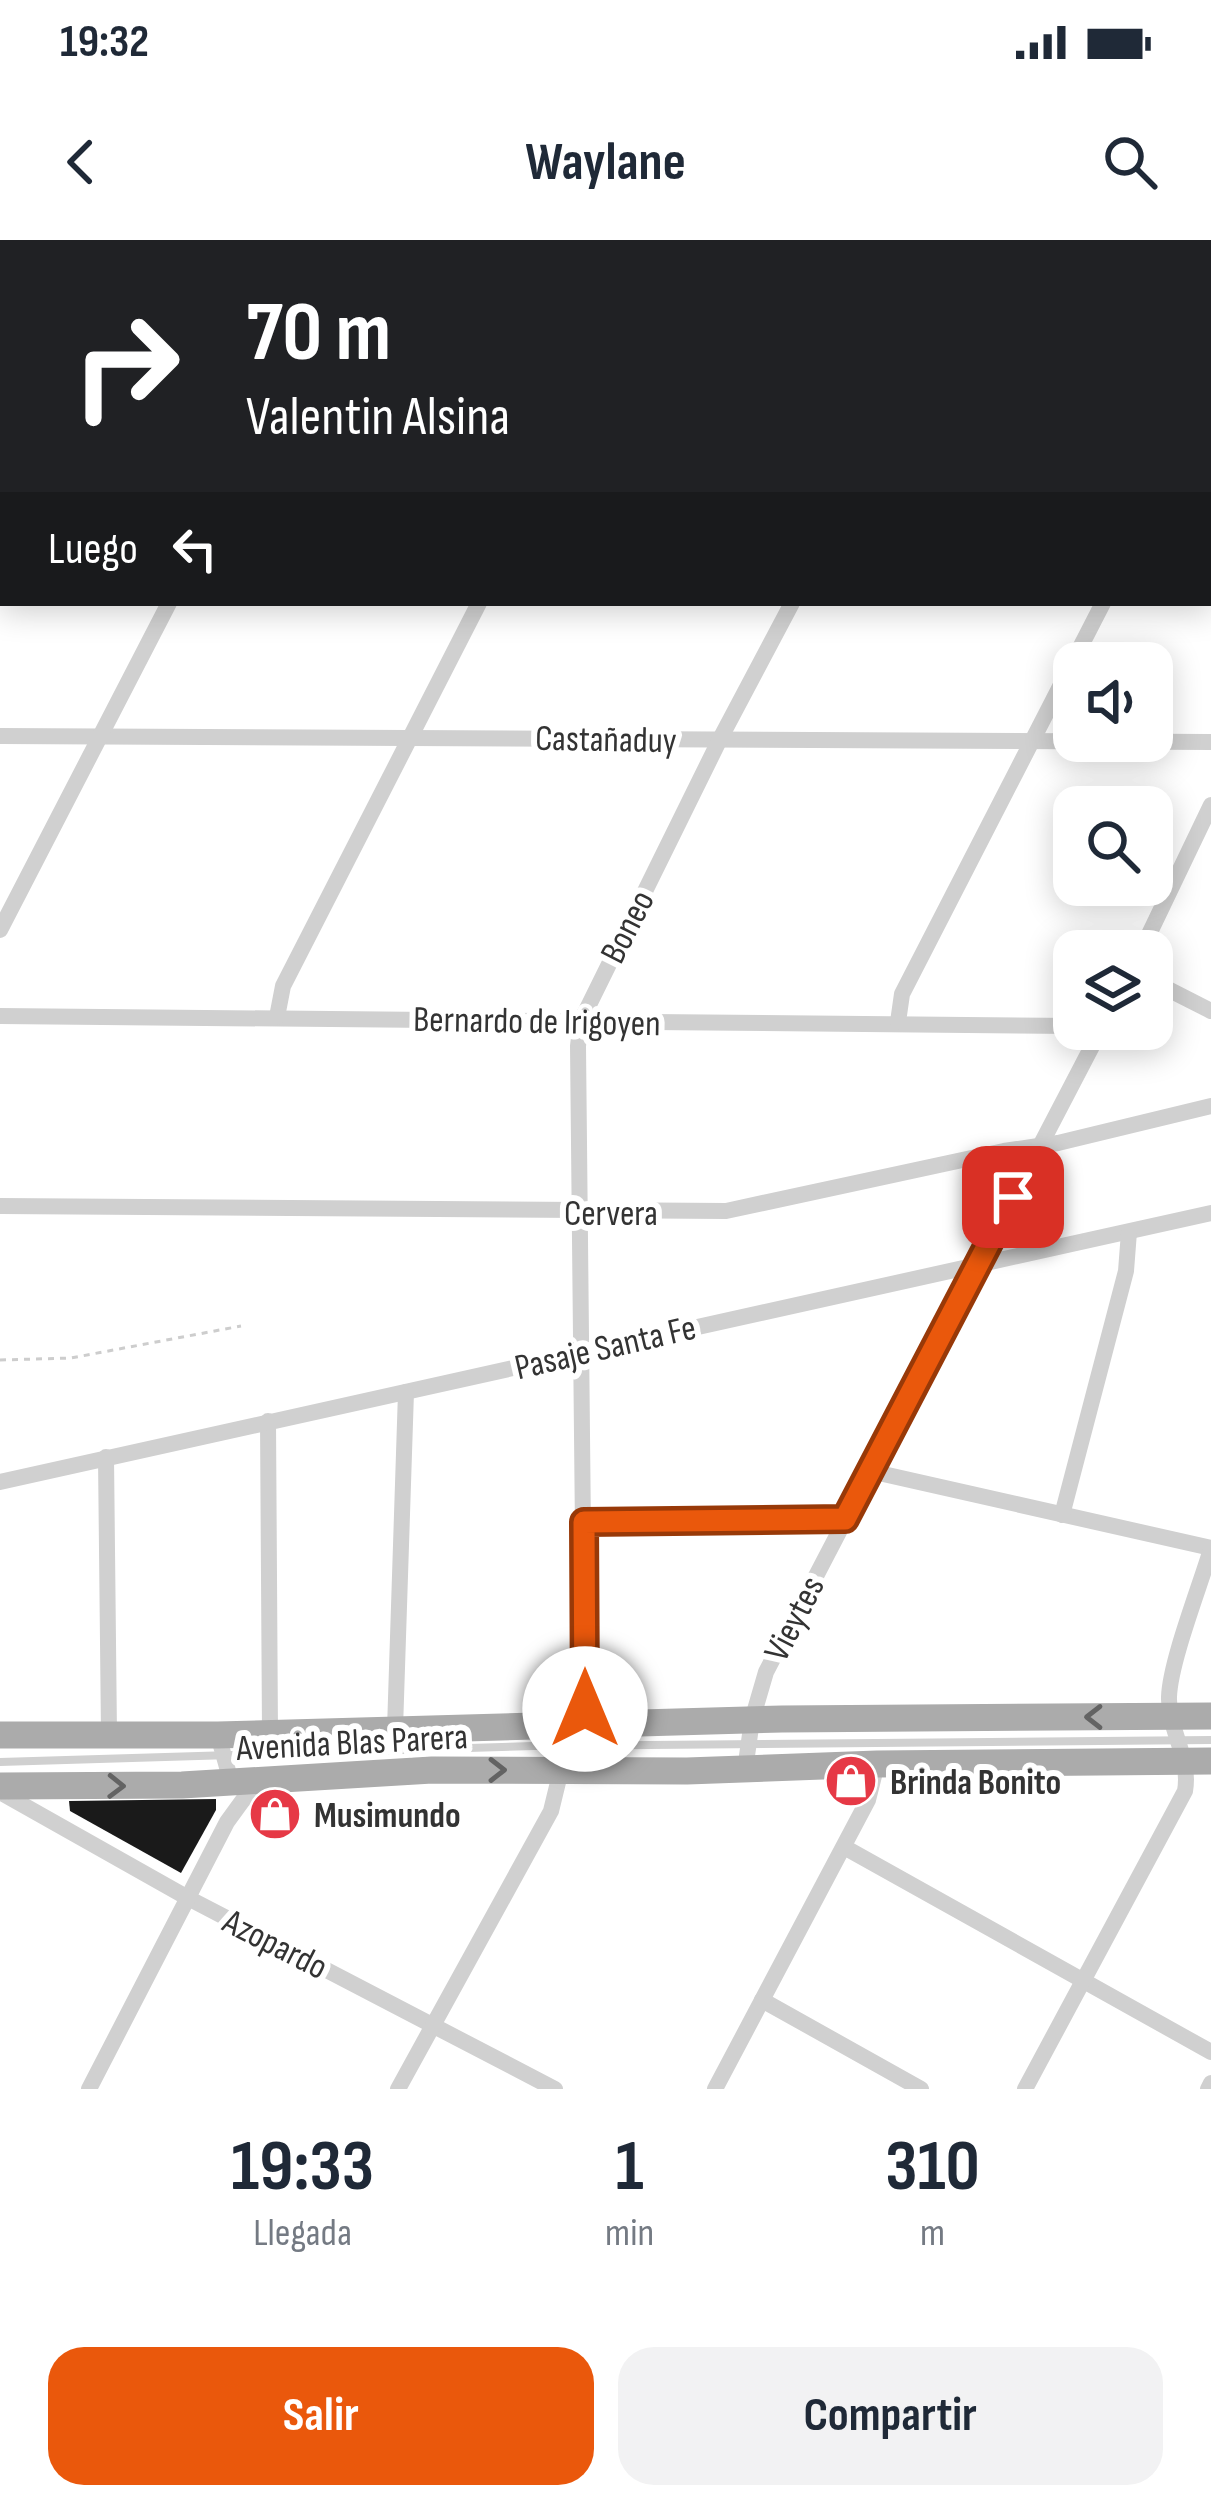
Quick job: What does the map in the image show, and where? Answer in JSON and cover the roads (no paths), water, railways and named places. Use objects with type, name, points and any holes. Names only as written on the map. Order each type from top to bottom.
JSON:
[{"type":"main road","name":"Avenida Blas Parera","points":[[0,1789],[225,1759],[270,1733],[585,1725],[877,1765],[1187,1745],[1211,1716]]},
{"type":"main road","name":"Avenida Blas Parera","points":[[0,1735],[109,1734],[225,1759],[273,1781],[397,1771],[561,1770],[748,1745],[1187,1745]]},
{"type":"street","points":[[0,930],[167,606]]},
{"type":"street","points":[[278,1017],[283,986],[477,606]]},
{"type":"street","name":"Boneo","points":[[585,1725],[581,1021],[719,739],[790,606]]},
{"type":"street","points":[[898,1022],[902,994],[1101,606]]},
{"type":"street","name":"Castañaduy","points":[[0,736],[1211,742]]},
{"type":"street","points":[[1151,930],[1211,805]]},
{"type":"street","points":[[1173,992],[1211,1011]]},
{"type":"street","name":"Bernardo de Irigoyen","points":[[0,1016],[1053,1026]]},
{"type":"street","name":"Vieytes","points":[[748,1745],[766,1672],[1087,1050]]},
{"type":"street","name":"Cervera","points":[[0,1206],[582,1213],[740,1209],[1211,1106]]},
{"type":"street","name":"Pasaje Santa Fe","points":[[0,1481],[1211,1213]]},
{"type":"street","points":[[1062,1515],[1126,1271],[1129,1232]]},
{"type":"street","points":[[395,1729],[406,1392]]},
{"type":"street","points":[[268,1421],[270,1733]]},
{"type":"street","points":[[106,1457],[109,1734]]},
{"type":"street","points":[[871,1471],[1211,1548],[1170,1690],[1187,1745],[1185,1791],[1025,2089]]},
{"type":"street","points":[[584,1522],[845,1519]]},
{"type":"street","points":[[225,1759],[227,1822]]},
{"type":"street","points":[[715,2089],[868,1800],[877,1765]]},
{"type":"street","points":[[398,2089],[551,1810],[561,1770]]},
{"type":"street","points":[[88,2089],[227,1822],[243,1800],[273,1781]]},
{"type":"street","name":"Azopardo","points":[[0,1789],[188,1898],[555,2089]]},
{"type":"street","points":[[844,1847],[1211,2052]]},
{"type":"street","points":[[762,2000],[921,2089]]},
{"type":"lane","points":[[1187,1745],[1211,1740]]},
{"type":"lane","points":[[0,1762],[225,1759],[469,1747],[748,1745]]},
{"type":"place","name":"Brinda Bonito","points":[[851,1781]]},
{"type":"place","name":"Musimundo","points":[[275,1814]]}]
